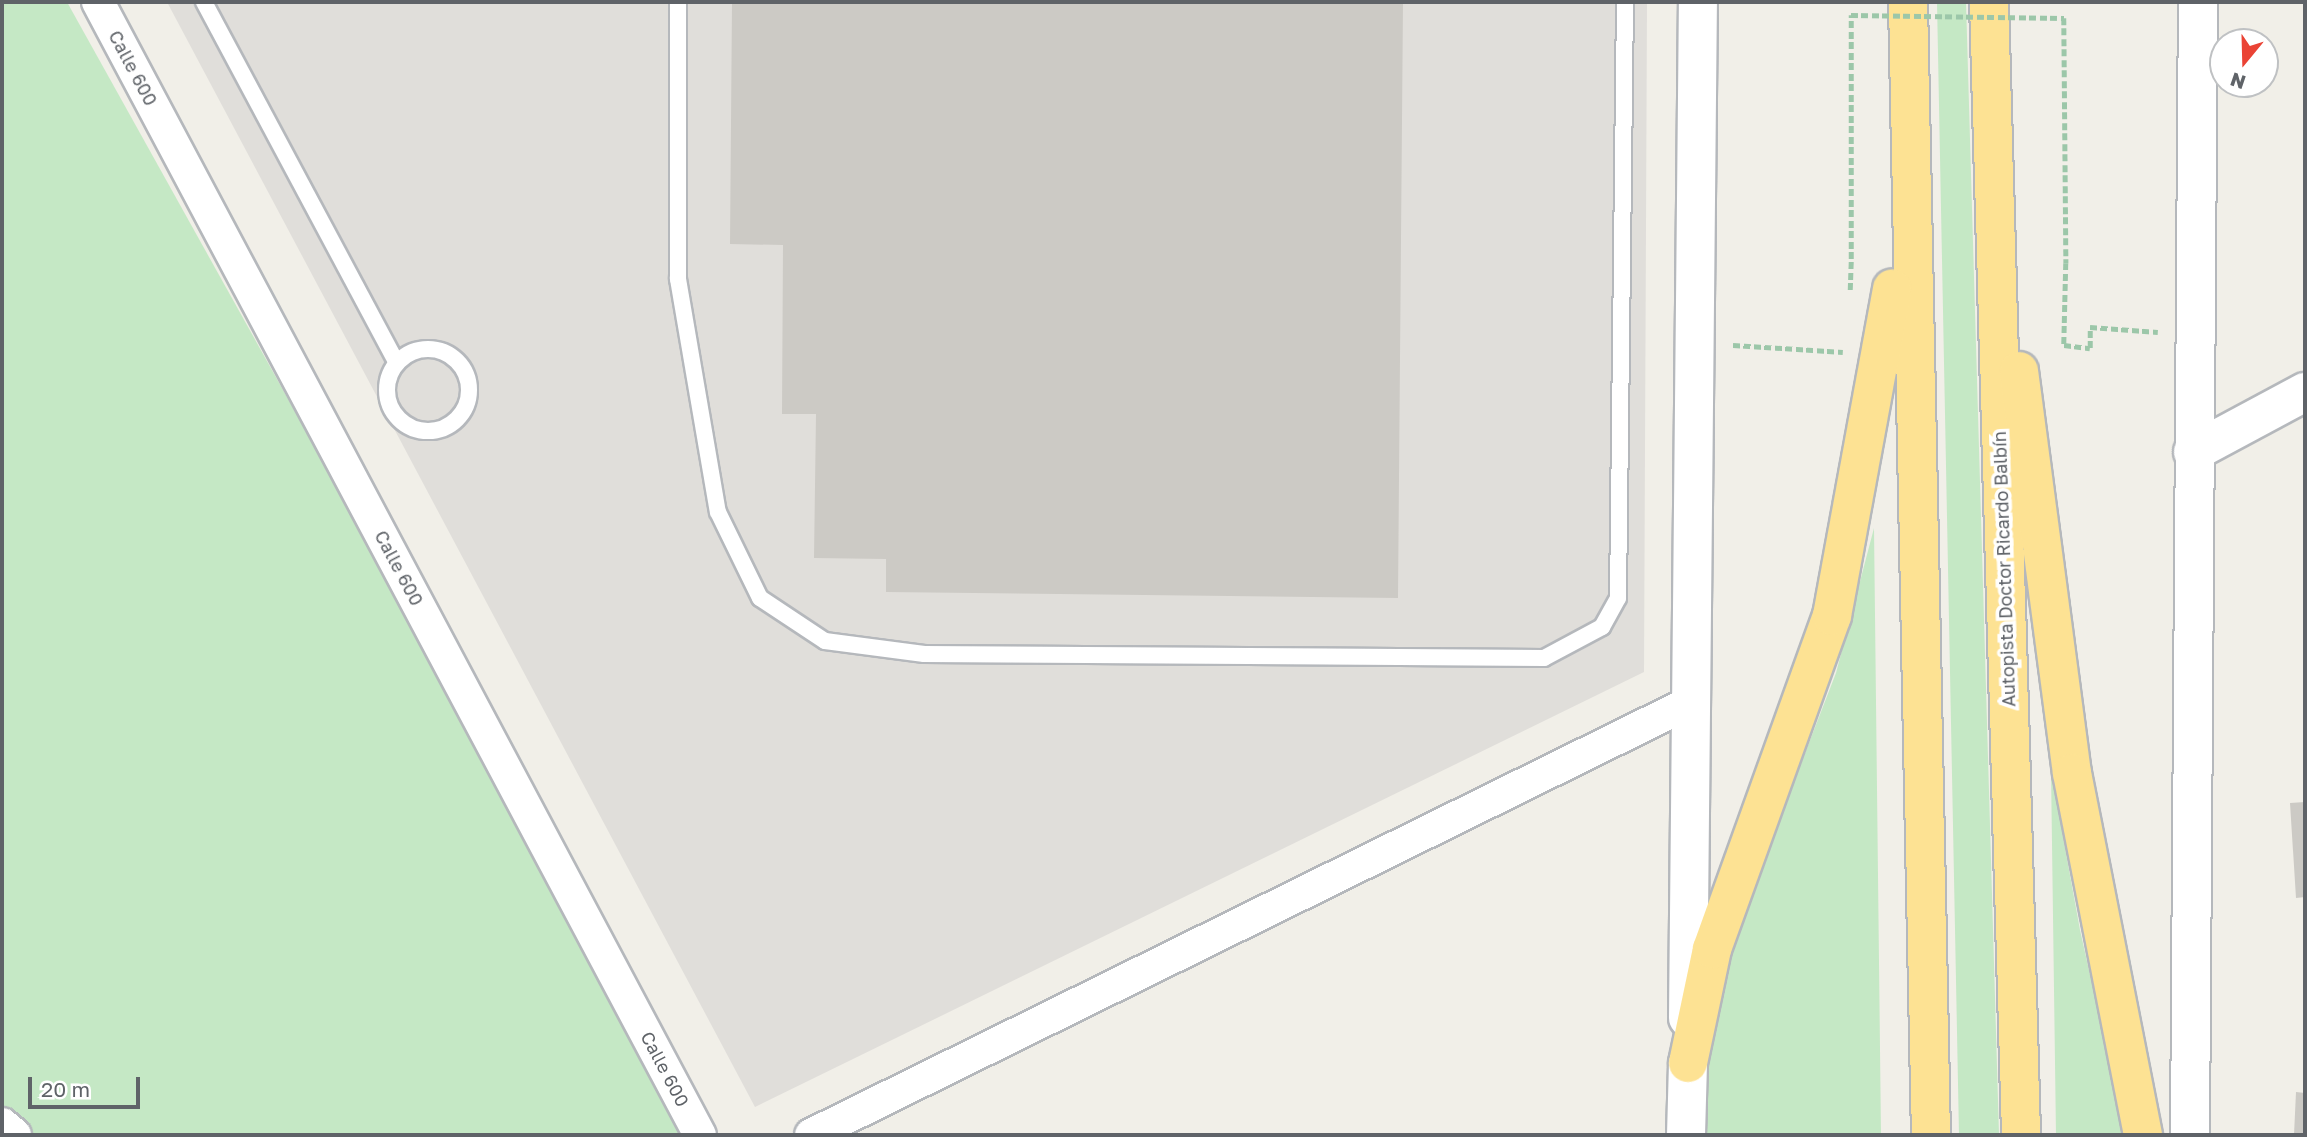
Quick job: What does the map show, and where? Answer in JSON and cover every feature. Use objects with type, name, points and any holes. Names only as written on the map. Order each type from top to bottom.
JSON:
[{"type":"highway","points":[[1908,2],[1907,154],[1931,1135]]},
{"type":"highway","name":"Autopista Doctor Ricardo Balbín","points":[[1989,2],[2021,1135]]},
{"type":"highway","points":[[1688,1063],[1712,949],[1832,617],[1875,409],[1907,154]]},
{"type":"highway","points":[[1993,190],[2074,785],[2143,1135]]},
{"type":"street","name":"Calle 600","points":[[97,2],[700,1135]]},
{"type":"street","points":[[1686,1135],[1698,2]]},
{"type":"street","points":[[2190,1135],[2198,2]]},
{"type":"street","points":[[2193,452],[2305,392]]},
{"type":"street","points":[[811,1135],[1691,702]]},
{"type":"street","points":[[2,1124],[15,1135]]},
{"type":"lane","points":[[204,2],[397,363]]},
{"type":"lane","points":[[678,2],[678,279],[688,355],[718,512],[760,597],[825,641],[924,654],[1531,658],[1585,639],[1602,627],[1618,598],[1625,2]]},
{"type":"lane","points":[[433,349],[456,360],[469,383],[458,419],[432,432],[394,415],[386,388],[397,363],[433,349]]},
{"type":"path","points":[[1850,299],[1851,15],[2064,18],[2064,345],[2090,348],[2090,327],[2194,334]]},
{"type":"path","points":[[1695,343],[1849,352],[1849,339]]},
{"type":"shaded area","points":[[167,2],[1647,2],[1644,672],[755,1107]]},
{"type":"green space","points":[[2,2],[67,2],[698,1135],[2,1135]]},
{"type":"green space","points":[[1937,2],[1966,2],[1999,1135],[1959,1135]]},
{"type":"green space","points":[[1874,528],[1881,1135],[1704,1135],[1707,1047],[1722,968],[1836,673]]},
{"type":"green space","points":[[2051,771],[2080,930],[2126,1135],[2056,1135]]},
{"type":"building","points":[[732,2],[1403,2],[1398,598],[886,592],[886,559],[814,558],[816,414],[782,414],[783,245],[730,244]]},
{"type":"building","points":[[2305,802],[2305,897],[2296,898],[2290,803]]},
{"type":"building","points":[[2296,1092],[2305,1093],[2305,1135],[2294,1135]]}]
